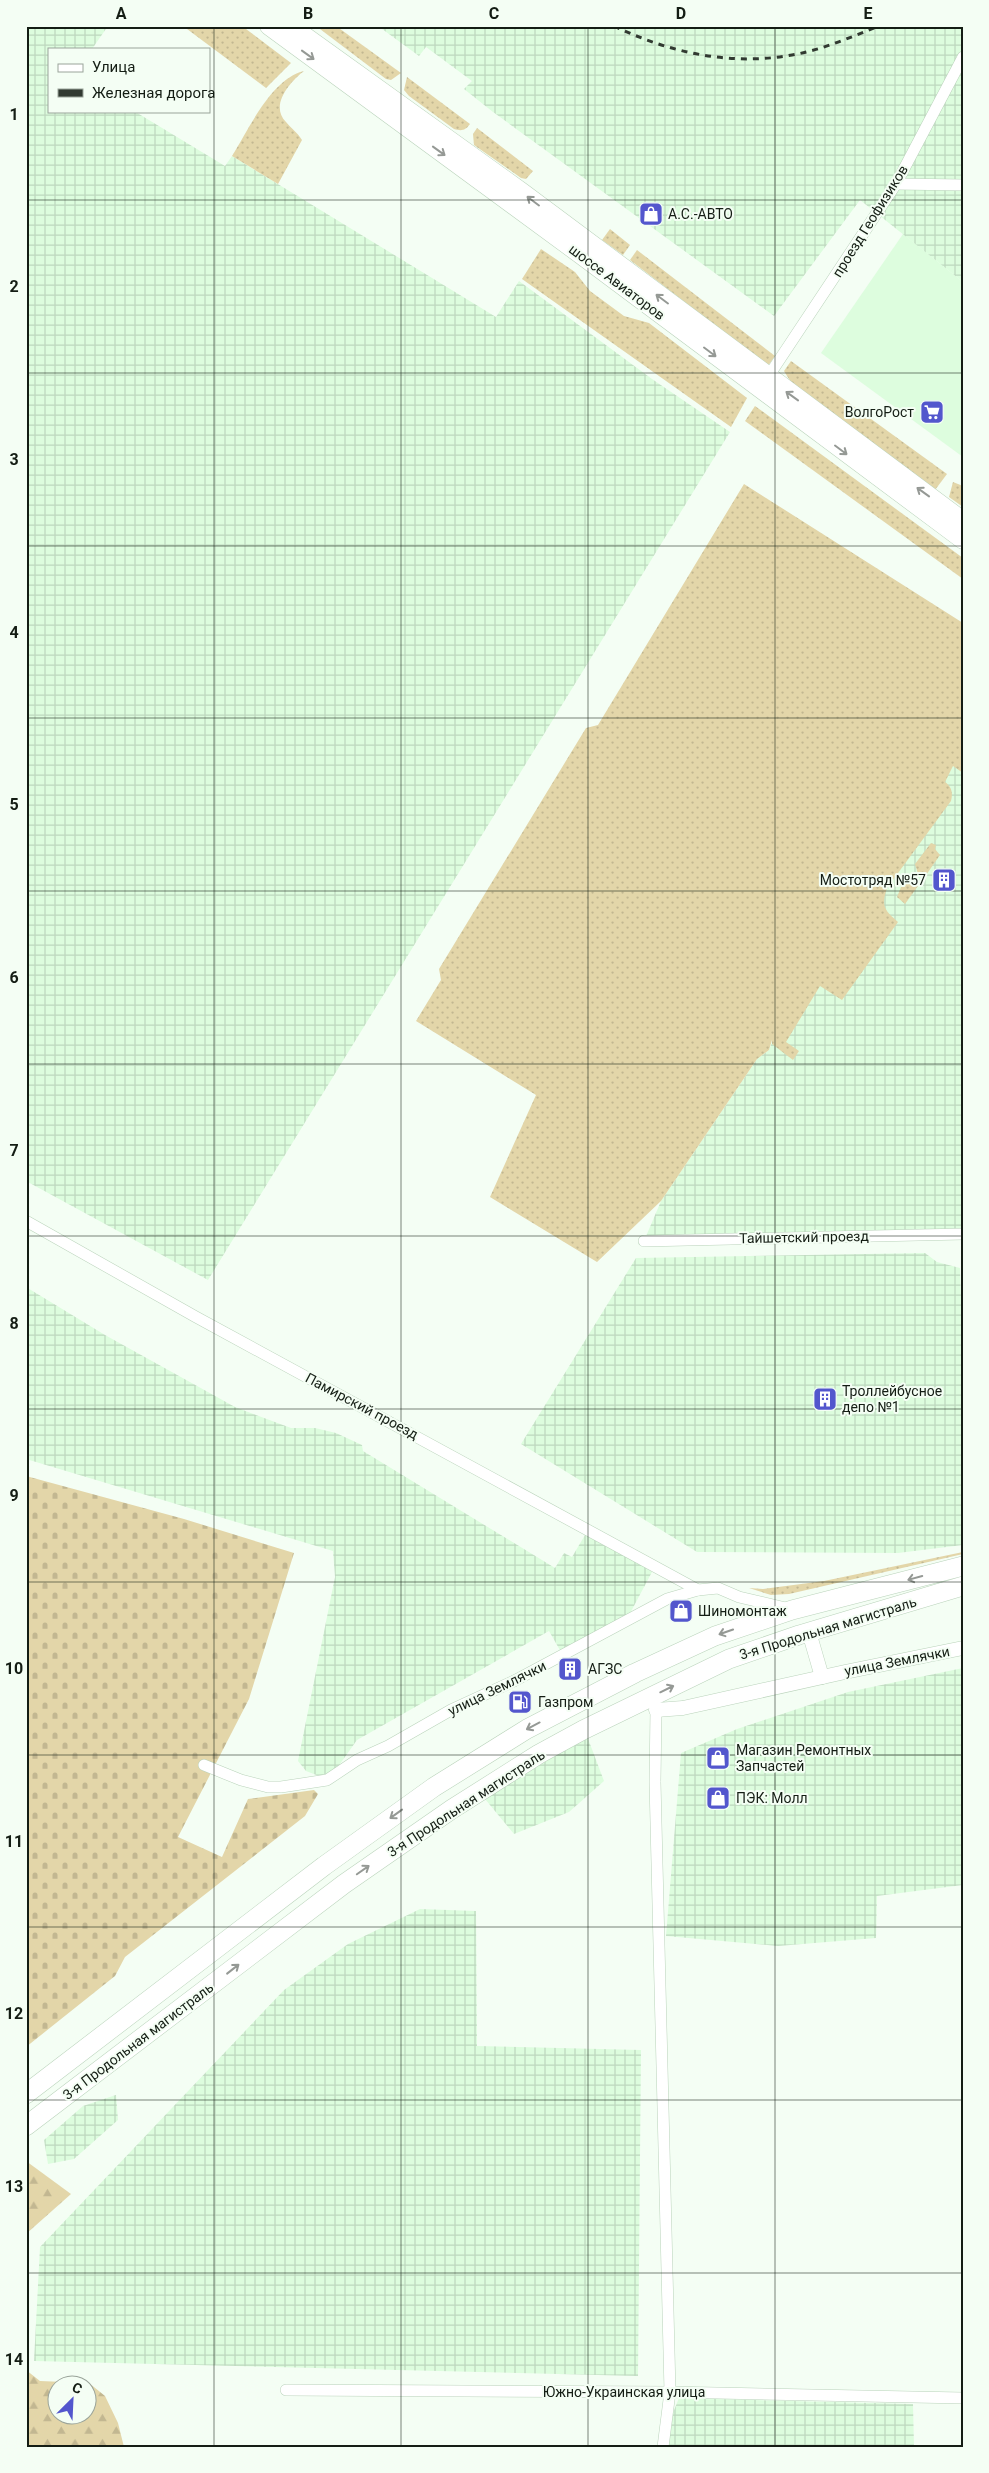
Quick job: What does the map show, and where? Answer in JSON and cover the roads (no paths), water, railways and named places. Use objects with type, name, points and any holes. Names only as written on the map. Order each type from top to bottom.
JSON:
[{"type":"highway","name":"3-я Продольная магистраль","points":[[26,2094],[324,1866],[434,1787],[527,1729],[635,1673],[715,1636],[792,1610],[963,1566]]},
{"type":"highway","name":"3-я Продольная магистраль","points":[[26,2126],[344,1884],[452,1809],[531,1760],[619,1712],[729,1659],[809,1632],[963,1586]]},
{"type":"highway","points":[[619,1712],[656,1710]]},
{"type":"main road","name":"шоссе Авиаторов","points":[[269,26],[581,255],[963,521]]},
{"type":"main road","name":"шоссе Авиаторов","points":[[292,26],[522,192],[963,540]]},
{"type":"street","name":"проезд Геофизиков","points":[[764,384],[896,184],[963,57]]},
{"type":"street","points":[[896,184],[963,185]]},
{"type":"street","name":"Памирский проезд","points":[[26,1221],[196,1317],[698,1590]]},
{"type":"street","name":"Тайшетский проезд","points":[[644,1241],[963,1234]]},
{"type":"street","name":"улица Землячки","points":[[204,1765],[241,1780],[268,1786],[281,1787],[327,1780],[357,1760],[388,1746],[451,1710],[530,1673],[668,1599],[698,1590],[718,1588],[739,1597],[792,1610]]},
{"type":"street","points":[[809,1632],[822,1677]]},
{"type":"street","name":"улица Землячки","points":[[656,1710],[683,1708],[963,1648]]},
{"type":"street","points":[[656,1710],[655,1782],[670,2392],[664,2447]]},
{"type":"street","name":"Южно-Украинская улица","points":[[286,2390],[670,2392],[963,2398]]},
{"type":"railway","points":[[614,26],[679,50],[701,55],[746,59],[803,53],[836,43],[879,26]]},
{"type":"place","name":"А.С.-АВТО","points":[[651,214]]},
{"type":"place","name":"ВолгоРост","points":[[932,412]]},
{"type":"place","name":"Мостотряд №57","points":[[944,880]]},
{"type":"place","name":"Троллейбусное депо №1","points":[[825,1399]]},
{"type":"place","name":"Шиномонтаж","points":[[681,1611]]},
{"type":"place","name":"АГЗС","points":[[570,1669]]},
{"type":"place","name":"Газпром","points":[[520,1702]]},
{"type":"place","name":"Магазин Ремонтных Запчастей","points":[[718,1758]]},
{"type":"place","name":"ПЭК: Молл","points":[[718,1798]]}]
